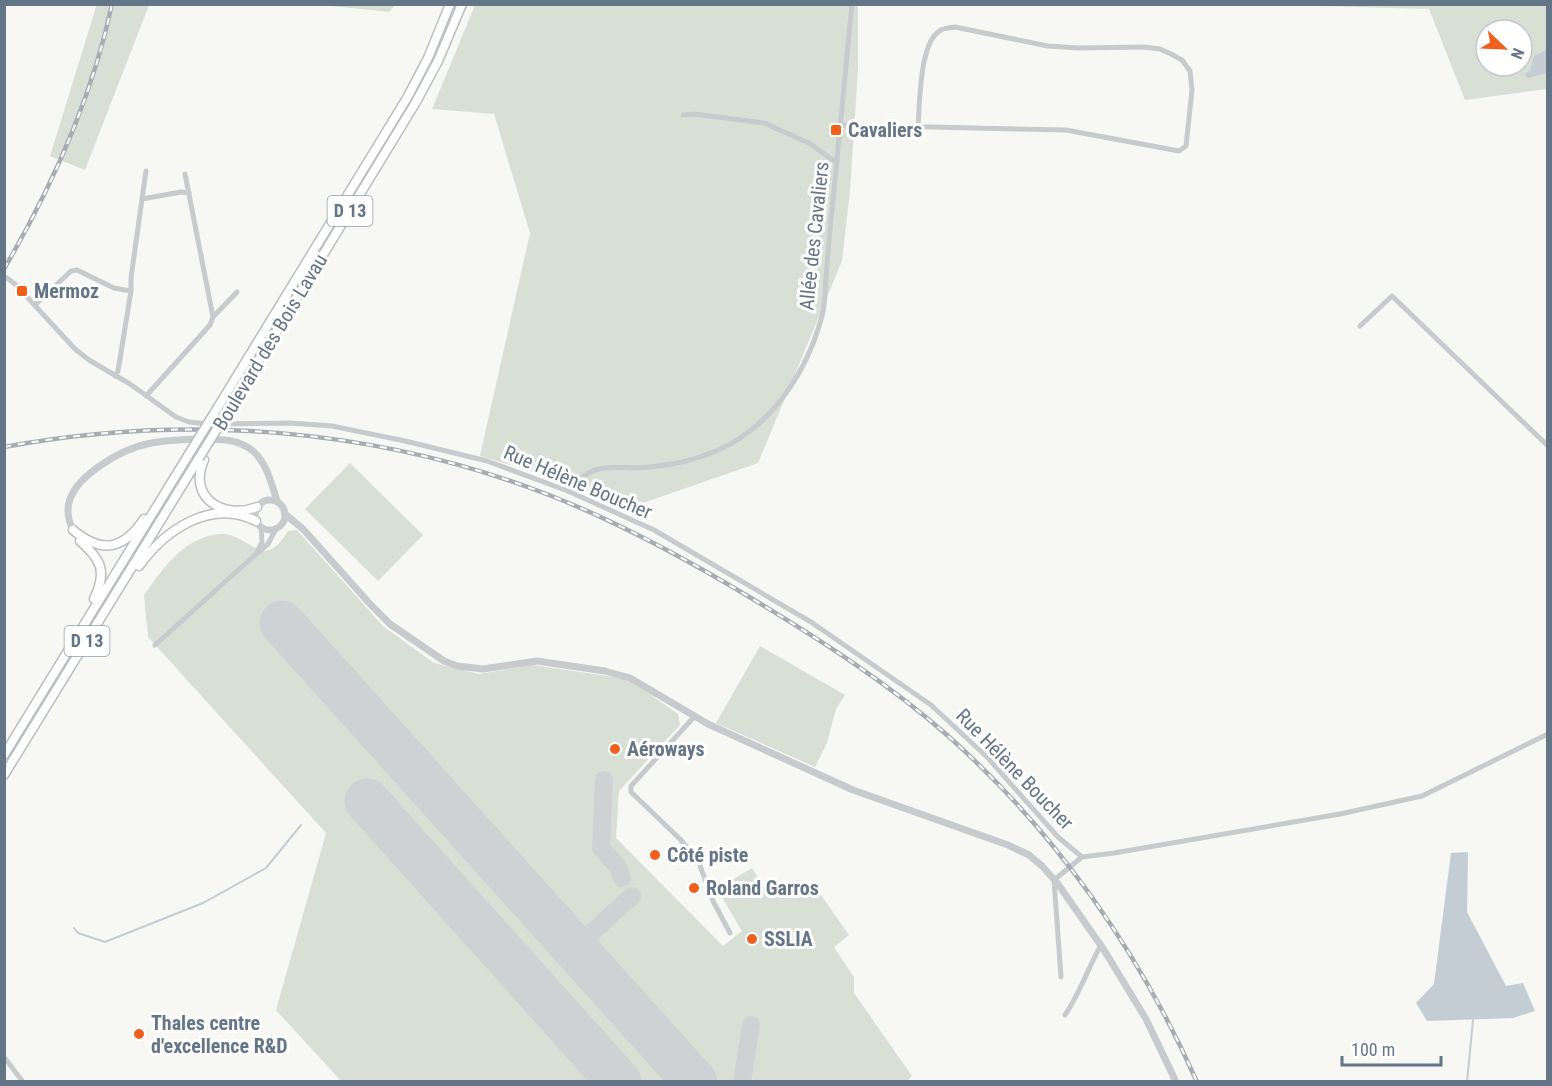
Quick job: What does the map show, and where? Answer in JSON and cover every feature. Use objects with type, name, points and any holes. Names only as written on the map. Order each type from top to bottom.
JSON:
[{"type":"main road","name":"Boulevard des Bois Lavau","points":[[179,470],[407,98],[428,58],[450,4]]},
{"type":"main road","name":"Boulevard des Bois Lavau","points":[[201,459],[417,102],[438,61],[462,4]]},
{"type":"main road","points":[[201,459],[200,483],[207,499],[225,509],[257,507]]},
{"type":"main road","name":"D 13","points":[[4,775],[201,459]]},
{"type":"main road","points":[[72,530],[93,543],[105,546],[129,538],[179,470]]},
{"type":"main road","name":"D 13","points":[[4,755],[179,470]]},
{"type":"main road","points":[[122,584],[129,579],[158,542],[190,521],[212,514],[221,514],[240,515],[259,524]]},
{"type":"main road","points":[[72,530],[97,557],[102,573],[98,591],[83,627]]},
{"type":"street","name":"Allée des Cavaliers","points":[[568,491],[592,470],[603,467],[677,464],[703,457],[726,447],[746,434],[784,398],[804,361],[822,315],[852,4]]},
{"type":"street","points":[[841,125],[1066,130],[1179,151],[1186,146],[1192,90],[1190,70],[1182,60],[1160,49],[1048,46],[955,27],[940,30],[925,56],[918,126]]},
{"type":"street","points":[[683,115],[694,114],[764,123],[809,143],[837,163]]},
{"type":"street","points":[[115,376],[118,371],[131,291],[146,171]]},
{"type":"street","points":[[185,174],[213,317]]},
{"type":"street","points":[[142,199],[181,192],[189,193]]},
{"type":"street","points":[[35,305],[71,271],[77,270],[114,288],[131,291]]},
{"type":"street","name":"Rue Hélène Boucher","points":[[4,276],[35,305],[75,349],[176,417],[189,422],[210,424],[290,423],[333,426],[487,461],[568,491],[654,530],[811,622],[931,705],[987,758],[1058,837],[1082,857]]},
{"type":"street","points":[[146,396],[237,292]]},
{"type":"street","points":[[1360,326],[1392,296],[1548,446]]},
{"type":"street","points":[[72,530],[68,509],[75,490],[92,472],[123,452],[146,444],[171,440],[230,440],[256,453],[277,501],[284,507],[285,514],[279,527],[268,544],[155,645]]},
{"type":"street","points":[[256,554],[262,542],[255,516],[257,507],[266,500],[270,487],[269,479]]},
{"type":"street","points":[[266,500],[277,501]]},
{"type":"street","points":[[285,514],[298,525],[390,624],[444,661],[471,669],[537,661],[616,674],[644,686],[694,717],[853,790],[1008,845],[1029,855],[1054,880],[1101,945],[1146,1019],[1176,1082]]},
{"type":"street","points":[[259,524],[269,530],[298,525]]},
{"type":"street","points":[[694,717],[631,786],[631,792],[680,839],[698,860],[713,901],[730,933]]},
{"type":"street","points":[[1054,880],[1082,857],[1340,814],[1422,796],[1548,735]]},
{"type":"street","points":[[1054,880],[1061,977]]},
{"type":"street","points":[[1065,1015],[1076,999],[1089,965],[1101,945]]},
{"type":"street","points":[[4,1057],[23,1082]]},
{"type":"shaded area","points":[[97,4],[149,5],[85,170],[50,156]]},
{"type":"shaded area","points":[[322,5],[395,5],[389,12]]},
{"type":"shaded area","points":[[475,5],[858,5],[858,70],[850,191],[842,261],[758,463],[643,503],[480,456],[530,233],[494,114],[432,109]]},
{"type":"shaded area","points":[[1284,5],[1547,5],[1547,89],[1465,100],[1429,9]]},
{"type":"shaded area","points":[[1547,43],[1547,73],[1534,76],[1534,56],[1545,51]]},
{"type":"shaded area","points":[[350,463],[423,535],[378,581],[305,509]]},
{"type":"shaded area","points":[[297,530],[383,626],[434,663],[479,674],[532,665],[622,678],[641,688],[678,714],[680,725],[619,791],[616,838],[723,946],[742,931],[717,889],[752,868],[772,899],[797,880],[821,895],[849,935],[834,947],[854,977],[854,993],[912,1076],[906,1082],[341,1081],[276,1010],[326,833],[148,637],[144,595],[168,564],[197,540],[222,534],[241,539],[264,550],[271,549],[279,543],[288,531]]},
{"type":"shaded area","points":[[760,646],[845,695],[836,709],[827,743],[815,767],[716,723]]},
{"type":"shaded area","points":[[1468,852],[1467,912],[1506,986],[1523,983],[1535,1011],[1513,1018],[1427,1021],[1416,1003],[1434,984],[1451,853]]},
{"type":"waterway","points":[[74,928],[78,933],[105,942],[203,903],[266,868],[301,825]]},
{"type":"waterway","points":[[1467,1082],[1473,1020]]},
{"type":"taxiway","points":[[604,780],[601,848],[618,867],[622,878]]},
{"type":"taxiway","points":[[589,963],[584,951],[587,937],[632,896]]},
{"type":"taxiway","points":[[560,931],[575,937],[591,934]]},
{"type":"taxiway","points":[[742,1082],[751,1025]]},
{"type":"runway","points":[[282,623],[695,1082]]},
{"type":"runway","points":[[367,801],[619,1082]]},
{"type":"railway","points":[[4,269],[54,174],[82,108],[104,39],[112,4]]},
{"type":"railway","points":[[4,447],[73,437],[142,431],[211,430],[280,433],[349,441],[417,454],[484,472],[576,506],[655,544],[756,601],[854,664],[925,716],[986,772],[1058,852],[1121,940],[1149,986],[1197,1082]]},
{"type":"place","name":"Cavaliers","points":[[836,130]]},
{"type":"place","name":"Mermoz","points":[[22,291]]},
{"type":"place","name":"Aéroways","points":[[615,749]]},
{"type":"place","name":"Côté piste","points":[[655,855]]},
{"type":"place","name":"Roland Garros","points":[[694,888]]},
{"type":"place","name":"SSLIA","points":[[752,939]]},
{"type":"place","name":"Thales centre d'excellence R&D","points":[[139,1034]]}]
